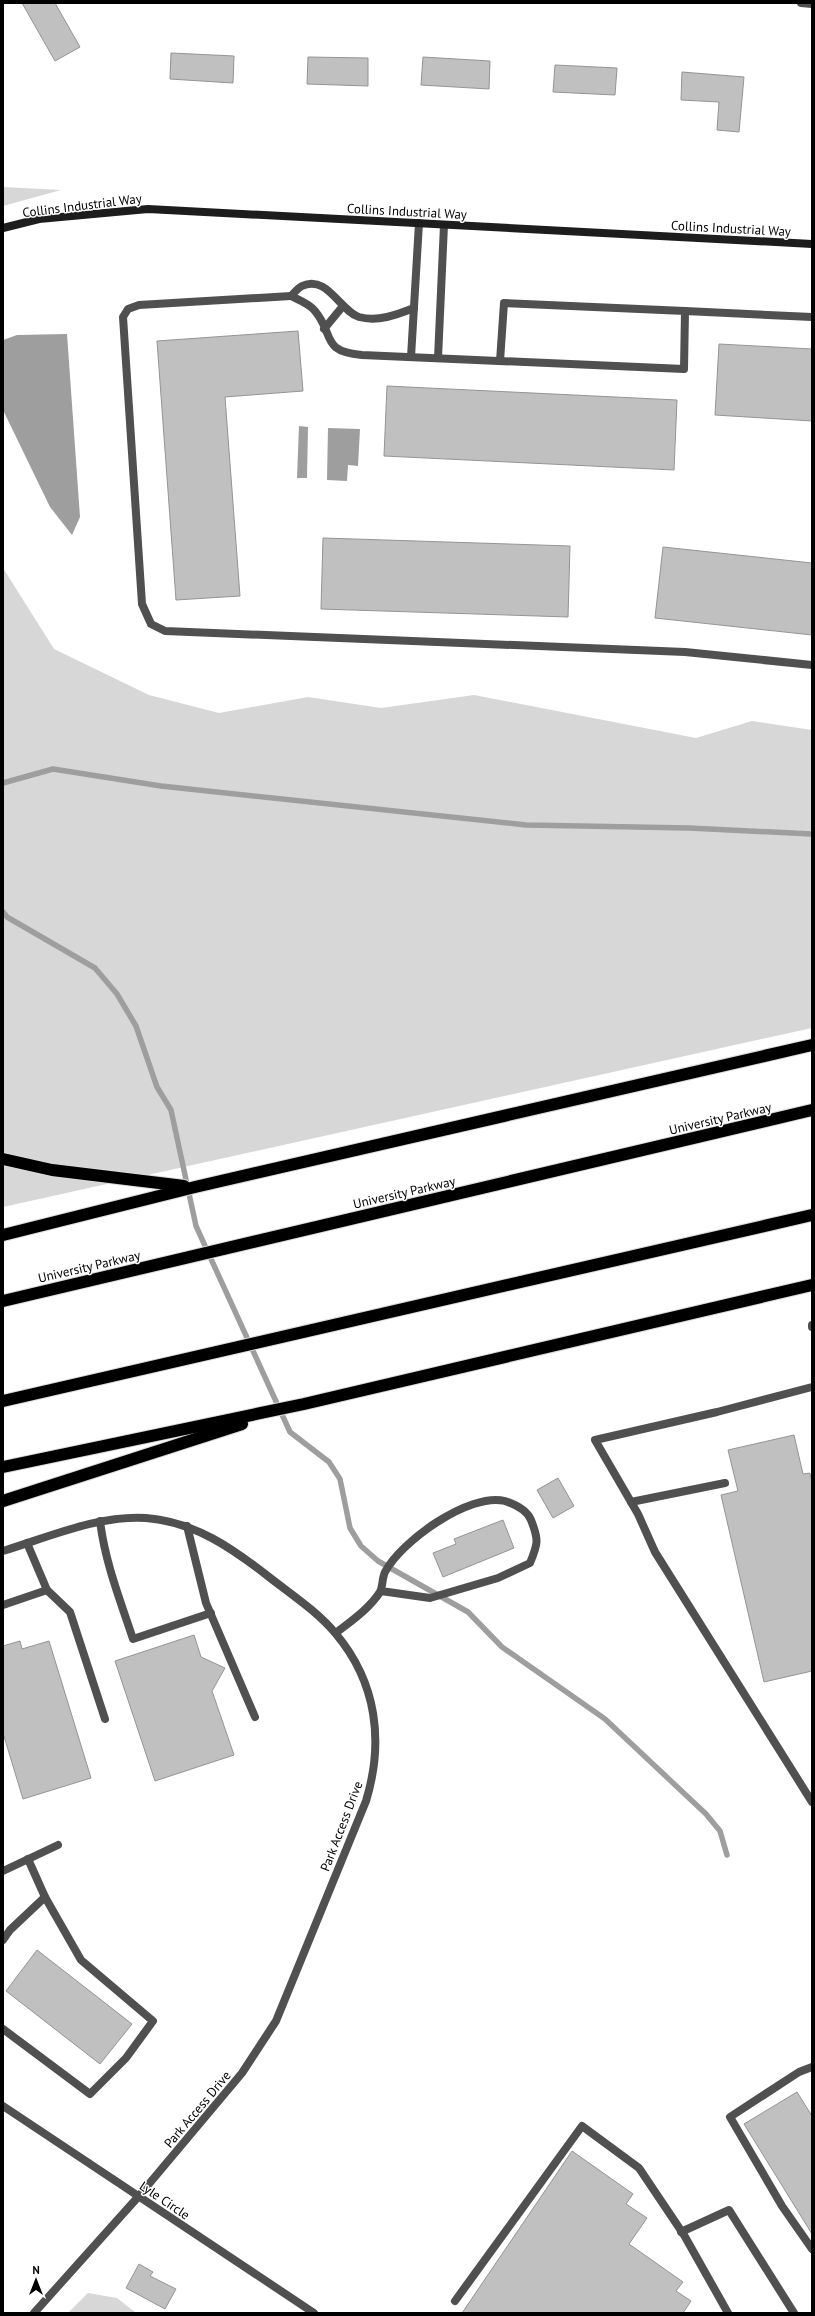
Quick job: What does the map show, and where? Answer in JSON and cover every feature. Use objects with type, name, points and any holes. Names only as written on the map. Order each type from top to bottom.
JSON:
[{"type":"highway","points":[[3,1235],[195,1187],[812,1045]]},
{"type":"highway","name":"University Parkway","points":[[3,1301],[812,1110]]},
{"type":"highway","points":[[3,1159],[52,1170],[104,1178],[195,1187]]},
{"type":"highway","points":[[3,1401],[812,1215]]},
{"type":"highway","points":[[3,1466],[304,1404],[812,1285]]},
{"type":"highway","points":[[3,1501],[304,1404]]},
{"type":"street","points":[[801,3],[812,4]]},
{"type":"street","name":"Collins Industrial Way","points":[[3,228],[39,219],[148,209],[812,244]]},
{"type":"street","points":[[411,356],[419,223]]},
{"type":"street","points":[[438,358],[444,225]]},
{"type":"street","points":[[291,296],[303,285],[316,284],[329,290],[343,306],[358,316],[376,319],[414,308]]},
{"type":"street","points":[[685,311],[684,369],[346,354],[335,348],[314,309],[291,296],[139,305],[128,309],[123,317],[142,604],[151,624],[165,631],[685,652],[812,665]]},
{"type":"street","points":[[500,361],[504,303],[812,317]]},
{"type":"street","points":[[324,328],[343,306]]},
{"type":"street","points":[[812,1387],[717,1412],[595,1440],[631,1502],[655,1552],[812,1802]]},
{"type":"street","points":[[631,1502],[725,1482]]},
{"type":"street","points":[[336,1634],[367,1608],[381,1591],[385,1572],[398,1556],[430,1526],[471,1504],[494,1498],[515,1504],[530,1518],[538,1544],[530,1563],[505,1575],[430,1598],[381,1591]]},
{"type":"street","name":"Park Access Drive","points":[[3,1551],[100,1521],[146,1518],[186,1526],[213,1537],[237,1552],[313,1612],[336,1634],[360,1669],[375,1714],[375,1767],[366,1801],[276,2021],[242,2073],[138,2197],[34,2313]]},
{"type":"street","points":[[100,1521],[103,1540],[116,1587],[133,1639],[211,1613]]},
{"type":"street","points":[[186,1526],[192,1553],[211,1613],[255,1717]]},
{"type":"street","points":[[27,1543],[48,1590],[70,1612],[105,1719]]},
{"type":"street","points":[[3,1605],[48,1590]]},
{"type":"street","points":[[3,1871],[58,1845]]},
{"type":"street","points":[[3,2029],[90,2094],[126,2058],[153,2021],[81,1960],[46,1897],[28,1860]]},
{"type":"street","points":[[3,1940],[10,1930],[46,1897]]},
{"type":"street","points":[[812,2066],[799,2072],[730,2117],[782,2206],[812,2249]]},
{"type":"street","name":"Lyle Circle","points":[[3,2106],[314,2313]]},
{"type":"street","points":[[455,2302],[582,2126],[639,2168],[681,2232],[728,2313]]},
{"type":"street","points":[[681,2232],[730,2210],[794,2313]]},
{"type":"shaded area","points":[[3,187],[61,190],[3,206]]},
{"type":"shaded area","points":[[67,334],[80,517],[72,535],[50,507],[3,410],[3,340],[17,335]]},
{"type":"shaded area","points":[[299,426],[308,427],[307,478],[297,478]]},
{"type":"shaded area","points":[[328,428],[360,429],[358,466],[348,465],[347,481],[327,480]]},
{"type":"shaded area","points":[[3,568],[54,649],[149,695],[219,713],[308,697],[381,708],[474,695],[696,738],[752,721],[812,730],[812,1028],[3,1207]]},
{"type":"shaded area","points":[[88,2293],[117,2298],[136,2313],[68,2313]]},
{"type":"building","points":[[22,3],[55,3],[80,47],[55,61]]},
{"type":"building","points":[[171,53],[234,56],[233,83],[170,79]]},
{"type":"building","points":[[308,57],[368,58],[368,86],[307,84]]},
{"type":"building","points":[[423,57],[490,61],[489,89],[421,85]]},
{"type":"building","points":[[555,65],[617,68],[615,95],[553,92]]},
{"type":"building","points":[[682,72],[744,77],[739,132],[717,130],[719,102],[681,100]]},
{"type":"building","points":[[298,331],[303,391],[225,397],[240,596],[176,600],[157,341]]},
{"type":"building","points":[[719,344],[812,349],[812,421],[715,415]]},
{"type":"building","points":[[387,386],[677,400],[674,470],[384,456]]},
{"type":"building","points":[[323,538],[570,546],[568,617],[321,609]]},
{"type":"building","points":[[663,547],[812,563],[812,635],[655,618]]},
{"type":"building","points":[[794,1435],[803,1474],[810,1473],[812,1483],[812,1671],[764,1682],[721,1495],[738,1491],[728,1450]]},
{"type":"building","points":[[558,1478],[574,1506],[553,1518],[537,1490]]},
{"type":"building","points":[[503,1520],[514,1548],[443,1577],[433,1553],[456,1544],[454,1539]]},
{"type":"building","points":[[194,1635],[201,1657],[225,1668],[212,1691],[234,1755],[155,1781],[115,1661]]},
{"type":"building","points":[[20,1641],[22,1649],[49,1641],[91,1778],[23,1799],[3,1733],[3,1646]]},
{"type":"building","points":[[37,1950],[132,2024],[100,2064],[6,1991]]},
{"type":"building","points":[[797,2092],[812,2116],[812,2234],[744,2124]]},
{"type":"building","points":[[572,2151],[633,2194],[626,2204],[647,2218],[629,2244],[683,2282],[676,2291],[691,2301],[683,2313],[462,2313]]},
{"type":"building","points":[[139,2264],[153,2272],[150,2276],[176,2289],[165,2309],[126,2288]]},
{"type":"waterway","points":[[3,783],[53,769],[161,786],[526,825],[689,828],[812,834]]},
{"type":"waterway","points":[[3,912],[7,917],[95,968],[117,994],[136,1026],[157,1087],[171,1110],[196,1226],[290,1432],[329,1462],[340,1479],[350,1528],[361,1546],[378,1561],[468,1612],[502,1647],[605,1719],[706,1814],[720,1831],[727,1855]]}]
